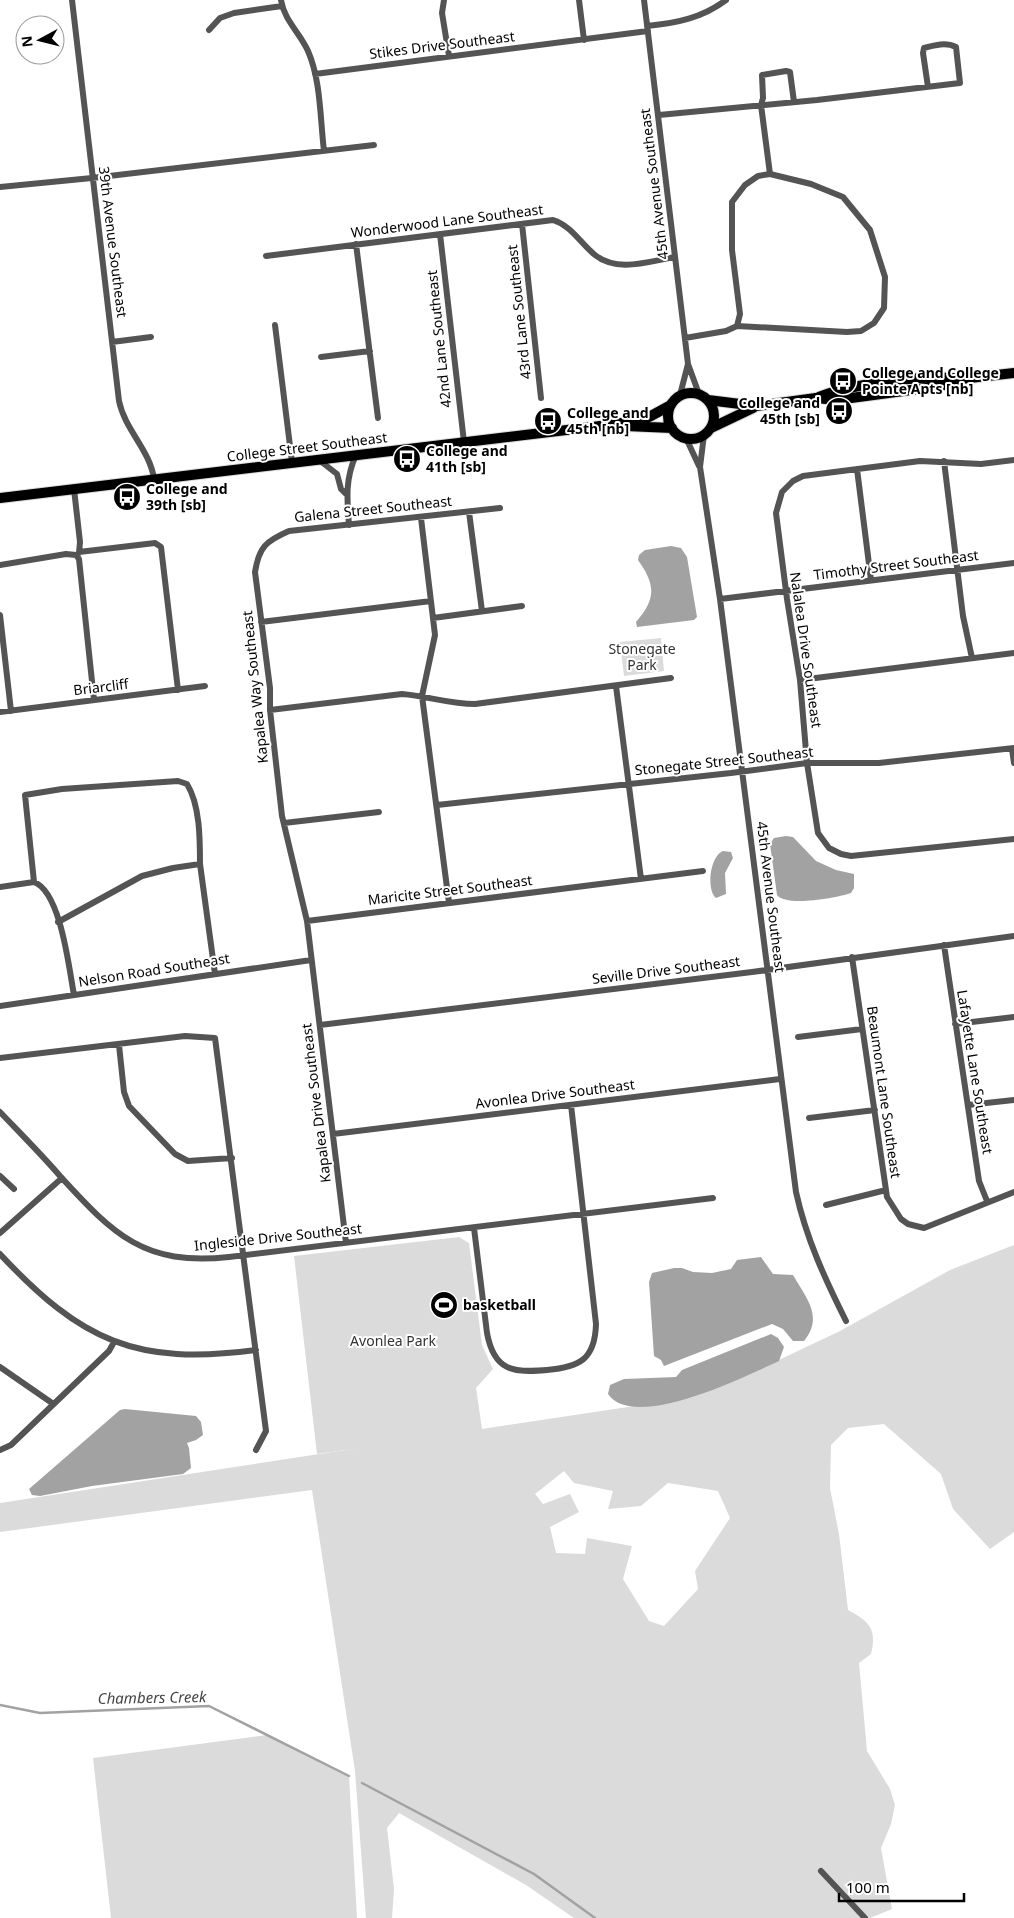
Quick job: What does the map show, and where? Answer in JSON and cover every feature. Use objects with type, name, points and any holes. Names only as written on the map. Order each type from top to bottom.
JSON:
[{"type":"main road","points":[[756,406],[694,438],[686,438],[672,428],[668,417],[670,405],[680,395],[691,392],[704,397],[756,406],[816,398],[836,400],[941,386],[961,379],[1014,373]]},
{"type":"main road","points":[[704,397],[714,412],[707,431]]},
{"type":"main road","name":"College Street Southeast","points":[[0,498],[617,424],[649,417],[670,405]]},
{"type":"main road","name":"College Street Southeast","points":[[617,424],[672,428]]},
{"type":"street","name":"39th Avenue Southeast","points":[[72,0],[122,415],[150,461],[154,479]]},
{"type":"street","points":[[444,0],[442,13],[448,56]]},
{"type":"street","points":[[579,0],[584,40]]},
{"type":"street","name":"45th Avenue Southeast","points":[[644,0],[688,364],[704,397]]},
{"type":"street","name":"Stikes Drive Southeast","points":[[315,74],[584,40],[647,29],[695,17],[713,9],[726,0]]},
{"type":"street","points":[[209,30],[220,18],[234,12],[282,3],[286,16],[308,51],[315,74],[324,150]]},
{"type":"street","points":[[659,115],[794,102],[928,87],[960,83],[956,47],[953,45],[946,44],[924,48],[923,53],[928,87]]},
{"type":"street","points":[[770,174],[760,105],[763,98],[762,75],[786,71],[792,76],[794,102]]},
{"type":"street","points":[[0,187],[374,145]]},
{"type":"street","points":[[685,338],[726,331],[737,326],[847,332],[861,331],[874,323],[884,308],[885,277],[870,230],[856,211],[842,197],[826,189],[770,174],[758,176],[745,185],[732,202],[732,250],[740,314],[737,326]]},
{"type":"street","name":"Wonderwood Lane Southeast","points":[[266,256],[553,220],[562,223],[596,255],[614,265],[675,257]]},
{"type":"street","name":"43rd Lane Southeast","points":[[522,224],[541,398]]},
{"type":"street","name":"42nd Lane Southeast","points":[[440,234],[464,442]]},
{"type":"street","points":[[356,244],[378,418]]},
{"type":"street","points":[[275,325],[292,462]]},
{"type":"street","points":[[112,342],[152,337]]},
{"type":"street","points":[[321,357],[370,351]]},
{"type":"street","name":"45th Avenue Southeast","points":[[680,395],[688,364]]},
{"type":"street","name":"45th Avenue Southeast","points":[[700,467],[707,431]]},
{"type":"street","name":"45th Avenue Southeast","points":[[686,438],[700,467],[720,599],[768,970],[780,1079],[796,1192],[803,1226],[846,1321]]},
{"type":"street","points":[[349,525],[346,494],[348,472],[356,455]]},
{"type":"street","points":[[318,459],[337,474],[341,490],[346,494]]},
{"type":"street","points":[[871,580],[857,469],[920,461],[981,464],[1014,460]]},
{"type":"street","points":[[944,461],[963,616],[972,658]]},
{"type":"street","name":"Nalalea Drive Southeast","points":[[857,469],[803,476],[793,480],[782,492],[776,513],[800,680],[807,763],[816,828],[823,841],[835,852],[851,856],[1014,839]]},
{"type":"street","points":[[74,489],[78,554],[94,700]]},
{"type":"street","name":"Galena Street Southeast","points":[[258,555],[269,539],[289,531],[500,508]]},
{"type":"street","points":[[469,512],[482,611]]},
{"type":"street","points":[[421,518],[435,635],[422,696],[449,903]]},
{"type":"street","points":[[0,565],[66,554],[154,543],[161,547],[178,690]]},
{"type":"street","name":"Kapalea Way Southeast","points":[[258,555],[255,572],[270,688],[270,710],[283,820]]},
{"type":"street","name":"Timothy Street Southeast","points":[[720,599],[1014,564]]},
{"type":"street","points":[[261,622],[431,601]]},
{"type":"street","points":[[433,618],[522,606]]},
{"type":"street","points":[[0,614],[11,711]]},
{"type":"street","points":[[800,680],[1014,653]]},
{"type":"street","points":[[270,710],[402,694],[422,696],[454,704],[475,704],[671,678]]},
{"type":"street","name":"Briarcliff","points":[[0,712],[205,686]]},
{"type":"street","points":[[616,686],[641,879]]},
{"type":"street","points":[[1013,748],[1014,763]]},
{"type":"street","name":"Stonegate Street Southeast","points":[[437,805],[742,772],[807,763],[879,763],[1013,748]]},
{"type":"street","points":[[34,882],[26,795],[62,789],[178,781],[187,784],[192,792],[196,810],[200,864],[215,974]]},
{"type":"street","points":[[307,921],[283,820],[379,812]]},
{"type":"street","points":[[58,922],[142,876],[173,868],[200,864]]},
{"type":"street","name":"Maricite Street Southeast","points":[[307,921],[703,871]]},
{"type":"street","points":[[0,887],[34,882],[46,891],[58,922],[74,995]]},
{"type":"street","name":"Kapalea Drive Southeast","points":[[307,921],[346,1243]]},
{"type":"street","name":"Seville Drive Southeast","points":[[320,1025],[768,970],[1014,936]]},
{"type":"street","name":"Lafayette Lane Southeast","points":[[944,945],[979,1180],[987,1202]]},
{"type":"street","name":"Beaumont Lane Southeast","points":[[852,957],[886,1190],[890,1205],[908,1224],[918,1227],[929,1227],[987,1202]]},
{"type":"street","name":"Nelson Road Southeast","points":[[0,1006],[311,960]]},
{"type":"street","points":[[955,1024],[1014,1016]]},
{"type":"street","points":[[798,1037],[862,1029]]},
{"type":"street","points":[[0,1058],[119,1046],[185,1036],[215,1038],[245,1255],[266,1431],[256,1450]]},
{"type":"street","points":[[119,1046],[124,1092],[129,1106],[175,1154],[188,1161],[232,1158]]},
{"type":"street","name":"Avonlea Drive Southeast","points":[[333,1134],[780,1079]]},
{"type":"street","points":[[968,1105],[1014,1100]]},
{"type":"street","points":[[474,1228],[487,1333],[493,1354],[503,1365],[514,1371],[563,1368],[576,1365],[584,1359],[594,1345],[596,1337],[571,1105]]},
{"type":"street","points":[[809,1118],[875,1110]]},
{"type":"street","name":"Ingleside Drive Southeast","points":[[0,1112],[109,1227],[142,1248],[171,1257],[191,1260],[474,1228],[713,1198]]},
{"type":"street","points":[[0,1176],[14,1190]]},
{"type":"street","points":[[0,1233],[62,1178]]},
{"type":"street","points":[[826,1205],[886,1190]]},
{"type":"street","points":[[987,1202],[1014,1192]]},
{"type":"street","points":[[0,1254],[31,1287],[57,1310],[114,1342],[157,1353],[181,1355],[203,1356],[256,1350]]},
{"type":"street","points":[[0,1450],[11,1445],[52,1403],[109,1351],[114,1342]]},
{"type":"street","points":[[0,1367],[52,1403]]},
{"type":"street","points":[[821,1870],[866,1918]]},
{"type":"green space","name":"Stonegate Park","points":[[661,638],[664,671],[624,676],[620,642]]},
{"type":"green space","name":"Avonlea Park","points":[[459,1237],[469,1243],[482,1345],[493,1369],[476,1388],[482,1429],[668,1401],[747,1375],[840,1331],[950,1270],[1014,1245],[1014,1532],[990,1549],[953,1509],[941,1474],[884,1424],[848,1428],[831,1445],[830,1488],[839,1534],[848,1610],[867,1623],[873,1638],[871,1654],[859,1663],[867,1751],[890,1789],[895,1805],[891,1824],[881,1848],[892,1909],[870,1918],[574,1918],[526,1885],[399,1813],[387,1828],[394,1889],[392,1918],[366,1918],[355,1771],[312,1490],[0,1532],[0,1503],[365,1447],[317,1454],[294,1256]],"holes":[[[564,1471],[574,1483],[613,1491],[608,1509],[641,1506],[668,1483],[718,1491],[730,1518],[695,1571],[698,1589],[664,1626],[649,1621],[623,1579],[632,1546],[587,1538],[585,1554],[556,1553],[550,1527],[579,1512],[570,1494],[543,1504],[535,1494]]]},
{"type":"green space","points":[[267,1735],[349,1776],[357,1918],[111,1918],[93,1758]]},
{"type":"shaded area","points":[[671,546],[681,548],[687,557],[697,617],[694,620],[637,627],[636,622],[648,606],[651,591],[648,576],[638,560],[639,555],[645,550]]},
{"type":"shaded area","points":[[793,837],[816,861],[836,870],[854,874],[854,888],[851,893],[824,899],[800,901],[782,899],[777,895],[770,844],[774,838]]},
{"type":"shaded area","points":[[723,851],[731,852],[733,858],[725,873],[726,894],[716,898],[710,881],[712,866],[715,859]]},
{"type":"shaded area","points":[[761,1257],[773,1274],[793,1275],[807,1299],[813,1315],[813,1323],[804,1341],[793,1341],[783,1329],[772,1324],[664,1366],[661,1360],[654,1356],[649,1282],[652,1273],[682,1268],[693,1272],[712,1273],[731,1269],[737,1260]]},
{"type":"shaded area","points":[[771,1334],[778,1338],[784,1347],[779,1361],[717,1388],[665,1404],[641,1407],[621,1404],[608,1394],[610,1385],[624,1379],[676,1377],[682,1370]]},
{"type":"shaded area","points":[[120,1410],[196,1416],[201,1422],[203,1435],[187,1443],[191,1468],[183,1474],[92,1486],[40,1496],[32,1495],[29,1489]]},
{"type":"waterway","name":"Chambers Creek","points":[[0,1705],[40,1713],[209,1706],[349,1776]]},
{"type":"waterway","name":"Chambers Creek","points":[[362,1783],[534,1874],[595,1918]]},
{"type":"place","name":"College and College Pointe Apts [nb]","points":[[843,381]]},
{"type":"place","name":"College and 45th [sb]","points":[[839,411]]},
{"type":"place","name":"College and 45th [nb]","points":[[548,421]]},
{"type":"place","name":"College and 41th [sb]","points":[[407,459]]},
{"type":"place","name":"College and 39th [sb]","points":[[127,497]]},
{"type":"place","name":"basketball","points":[[444,1305]]}]
